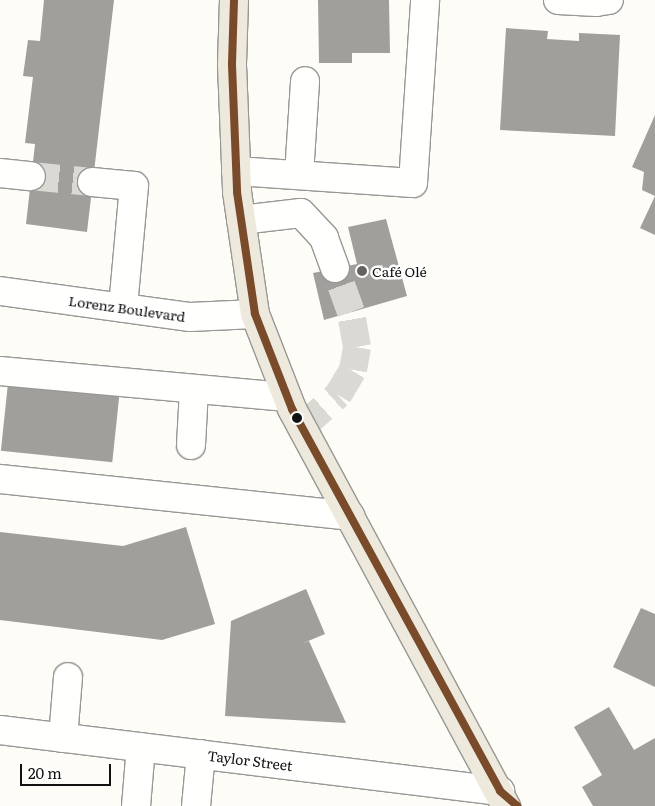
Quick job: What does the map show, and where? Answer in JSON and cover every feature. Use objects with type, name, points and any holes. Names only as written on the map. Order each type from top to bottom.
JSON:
[{"type":"main road","points":[[234,0],[232,65],[236,171],[255,314],[287,397],[350,516],[508,801]]},
{"type":"street","points":[[236,171],[412,183],[425,0]]},
{"type":"street","points":[[558,0],[596,2],[608,0]]},
{"type":"street","points":[[299,175],[305,81]]},
{"type":"street","points":[[0,173],[31,176]]},
{"type":"street","points":[[92,182],[134,186],[123,308]]},
{"type":"street","points":[[241,220],[301,213],[324,238],[335,268]]},
{"type":"street","name":"Lorenz Boulevard","points":[[0,291],[190,317],[255,314]]},
{"type":"street","points":[[0,371],[287,397]]},
{"type":"street","points":[[191,445],[194,388]]},
{"type":"street","points":[[0,479],[350,516]]},
{"type":"street","points":[[63,738],[68,677]]},
{"type":"street","name":"Taylor Street","points":[[0,730],[201,754],[508,801]]},
{"type":"street","points":[[136,806],[141,748]]},
{"type":"street","points":[[196,806],[201,754]]},
{"type":"building","points":[[44,0],[114,0],[87,232],[26,224],[35,144],[25,143],[33,77],[23,76],[28,40],[40,41]]},
{"type":"building","points":[[318,0],[389,0],[390,53],[352,53],[352,63],[319,63]]},
{"type":"building","points":[[506,28],[548,31],[547,39],[579,41],[579,33],[620,35],[615,136],[500,130]]},
{"type":"building","points":[[655,115],[655,196],[642,190],[644,172],[632,167]]},
{"type":"building","points":[[655,196],[655,235],[640,228]]},
{"type":"building","name":"Café Olé","points":[[386,219],[407,296],[324,320],[313,273],[357,264],[348,227]]},
{"type":"building","points":[[8,383],[119,395],[112,462],[1,451]]},
{"type":"building","points":[[186,527],[215,624],[162,640],[0,620],[0,532],[123,546]]},
{"type":"building","points":[[306,589],[325,634],[301,644],[309,641],[346,723],[225,716],[231,621]]},
{"type":"building","points":[[641,608],[655,614],[655,687],[613,667]]},
{"type":"building","points":[[609,707],[634,750],[655,738],[655,806],[593,806],[582,787],[602,775],[574,727]]},
{"type":"tunnel","points":[[31,176],[92,182]]},
{"type":"tunnel","points":[[302,427],[338,395],[353,370],[357,347],[351,312],[335,268]]},
{"type":"transit line","points":[[234,0],[232,65],[237,192],[255,314],[292,409],[500,791],[517,806]]},
{"type":"place","name":"Café Olé","points":[[362,271]]}]
